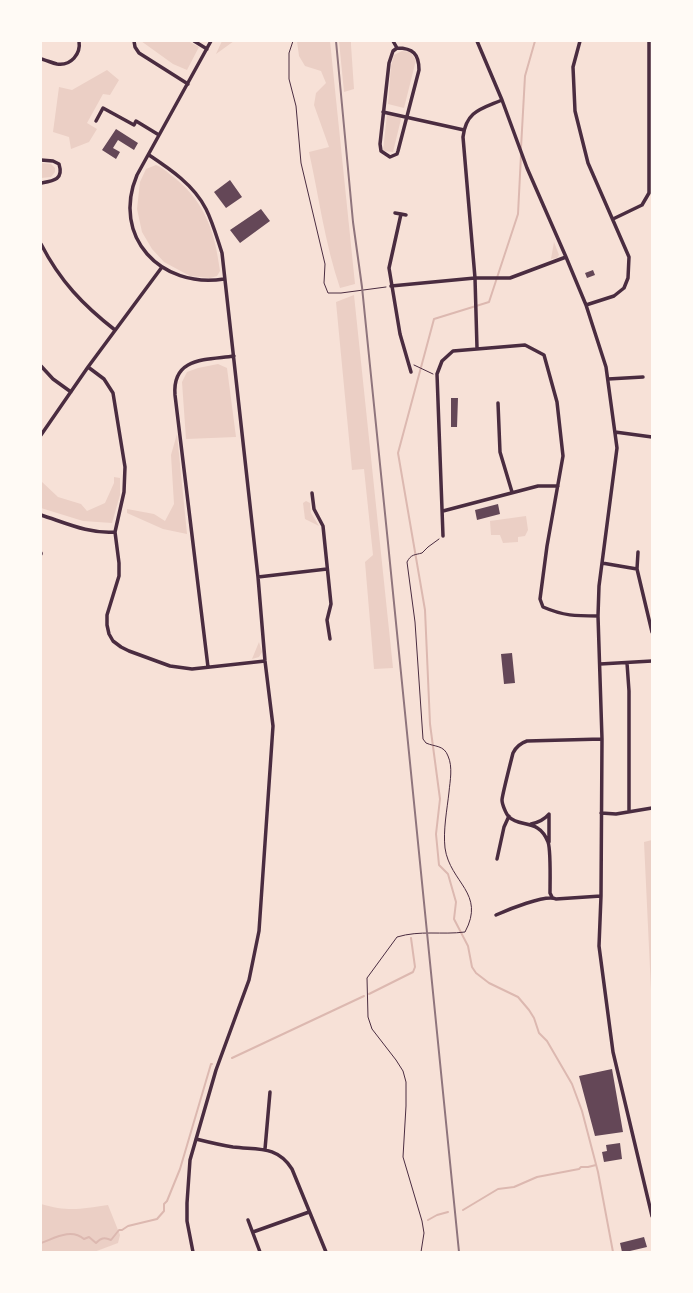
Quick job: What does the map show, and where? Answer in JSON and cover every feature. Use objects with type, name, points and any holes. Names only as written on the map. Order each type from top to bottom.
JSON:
[{"type":"street","points":[[41,59],[57,64],[70,62],[78,52],[79,41]]},
{"type":"street","points":[[134,41],[135,47],[139,53],[188,84]]},
{"type":"street","points":[[194,41],[207,49]]},
{"type":"street","points":[[211,41],[133,185],[130,203],[132,227],[139,242],[152,259],[162,267],[178,276],[203,281],[224,279]]},
{"type":"street","points":[[393,41],[397,48]]},
{"type":"street","points":[[476,41],[502,100],[527,168],[586,305],[606,367],[608,380],[617,448],[599,586],[598,616],[602,739],[602,896],[599,946],[613,1052],[652,1216]]},
{"type":"street","points":[[580,41],[573,67],[575,111],[588,163],[628,257],[628,278],[624,288],[614,296],[586,305]]},
{"type":"street","points":[[613,219],[642,205],[649,193],[649,41]]},
{"type":"street","points":[[397,48],[406,48],[415,53],[419,63],[419,70],[398,151],[396,154],[390,156],[384,154],[380,148],[389,63],[393,51],[397,48]]},
{"type":"street","points":[[477,348],[475,278],[463,143],[464,130],[466,122],[478,110],[502,100]]},
{"type":"street","points":[[96,121],[103,108],[134,125],[136,122],[159,136]]},
{"type":"street","points":[[383,112],[407,116],[464,130]]},
{"type":"street","points":[[149,155],[166,166],[197,194],[212,221],[222,252],[273,726],[259,931],[249,980],[216,1070],[190,1160],[187,1221],[193,1252]]},
{"type":"street","points":[[41,160],[53,161],[59,164],[61,169],[59,176],[55,180],[41,183]]},
{"type":"street","points":[[395,213],[406,215]]},
{"type":"street","points":[[401,214],[389,264],[391,286],[400,334],[411,372]]},
{"type":"street","points":[[41,244],[56,271],[79,299],[115,330]]},
{"type":"street","points":[[391,286],[475,278],[510,278],[566,257]]},
{"type":"street","points":[[41,435],[88,367],[162,267]]},
{"type":"street","points":[[443,536],[438,374],[442,361],[453,351],[525,345],[544,355],[557,402],[563,456],[547,546],[540,599],[543,607],[558,613],[571,616],[598,616]]},
{"type":"street","points":[[208,667],[175,395],[175,381],[182,369],[188,364],[196,361],[234,356]]},
{"type":"street","points":[[41,366],[53,379],[71,392]]},
{"type":"street","points":[[88,367],[104,378],[113,393],[125,466],[122,503],[115,532],[119,563],[118,576],[107,615],[109,634],[113,641],[129,651],[170,666],[192,669],[265,661]]},
{"type":"street","points":[[608,380],[643,378]]},
{"type":"street","points":[[498,403],[500,452],[512,492]]},
{"type":"street","points":[[615,432],[652,437]]},
{"type":"street","points":[[442,511],[538,486],[558,486]]},
{"type":"street","points":[[312,493],[314,509],[323,526],[331,604],[327,620],[330,639]]},
{"type":"street","points":[[41,515],[92,531],[115,532]]},
{"type":"street","points":[[638,552],[637,569],[652,632]]},
{"type":"street","points":[[602,563],[637,569]]},
{"type":"street","points":[[258,577],[327,569]]},
{"type":"street","points":[[600,664],[652,661]]},
{"type":"street","points":[[627,663],[629,691],[630,812]]},
{"type":"street","points":[[549,843],[542,832],[530,824],[515,821],[508,816],[502,800],[513,752],[522,743],[527,741],[602,739]]},
{"type":"street","points":[[601,813],[616,814],[652,808]]},
{"type":"street","points":[[530,824],[545,819],[549,814],[550,894],[552,897]]},
{"type":"street","points":[[497,859],[508,816]]},
{"type":"street","points":[[496,915],[519,906],[552,897],[556,899],[602,896]]},
{"type":"street","points":[[265,1149],[270,1092]]},
{"type":"street","points":[[196,1139],[223,1146],[265,1149],[279,1155],[292,1169],[326,1252]]},
{"type":"street","points":[[253,1232],[309,1212]]},
{"type":"street","points":[[248,1220],[260,1252]]},
{"type":"path","points":[[293,41],[289,53],[289,79],[296,106],[301,163],[325,264],[324,283],[328,293],[341,293],[391,286]]},
{"type":"path","points":[[408,362],[430,374],[438,374]]},
{"type":"path","points":[[421,1252],[424,1233],[422,1221],[403,1157],[406,1082],[403,1071],[396,1060],[372,1029],[368,1017],[367,991],[368,978],[396,936],[433,932],[465,932],[470,922],[472,904],[470,897],[449,861],[445,847],[445,832],[451,778],[450,760],[448,754],[443,748],[431,746],[423,739],[415,622],[407,562],[409,557],[422,553],[443,536]]},
{"type":"shaded area","points":[[141,41],[188,41],[199,47],[187,70],[173,64]]},
{"type":"shaded area","points":[[222,41],[234,41],[216,54]]},
{"type":"shaded area","points":[[297,41],[330,41],[355,284],[340,288],[326,237],[309,152],[329,147],[314,105],[316,93],[326,83],[321,71],[305,66],[299,56]]},
{"type":"shaded area","points":[[339,41],[351,41],[354,89],[344,92]]},
{"type":"shaded area","points":[[402,51],[410,52],[416,60],[404,108],[388,104],[391,66],[394,55]]},
{"type":"shaded area","points":[[107,70],[119,80],[110,95],[103,94],[87,123],[97,129],[89,142],[71,149],[69,137],[53,132],[59,87],[72,90]]},
{"type":"shaded area","points":[[387,114],[402,115],[393,152],[383,151]]},
{"type":"shaded area","points":[[41,163],[51,164],[55,168],[55,172],[51,177],[41,178]]},
{"type":"shaded area","points":[[156,165],[176,179],[195,199],[202,209],[212,232],[218,257],[220,271],[217,276],[210,278],[190,276],[164,262],[152,249],[142,232],[137,209],[140,182],[146,169]]},
{"type":"shaded area","points":[[554,242],[559,255],[557,258],[551,259]]},
{"type":"shaded area","points":[[354,295],[393,668],[374,669],[365,562],[373,555],[364,469],[352,470],[336,302]]},
{"type":"shaded area","points":[[218,364],[227,368],[236,437],[186,439],[182,382],[187,372]]},
{"type":"shaded area","points":[[177,434],[187,534],[163,529],[127,513],[127,509],[154,514],[165,521],[174,504],[171,455]]},
{"type":"shaded area","points":[[114,477],[120,478],[120,495],[112,523],[83,521],[41,508],[41,481],[58,497],[81,504],[87,511],[105,503],[114,483]]},
{"type":"shaded area","points":[[306,501],[310,503],[311,513],[319,526],[305,519],[303,503]]},
{"type":"shaded area","points":[[526,516],[528,530],[525,536],[518,537],[518,542],[503,543],[500,535],[491,535],[490,521]]},
{"type":"shaded area","points":[[259,642],[262,652],[259,657],[252,659]]},
{"type":"shaded area","points":[[652,840],[652,990],[651,990],[644,842]]},
{"type":"shaded area","points":[[41,1204],[67,1209],[90,1208],[108,1205],[120,1235],[118,1243],[94,1252],[41,1252]]},
{"type":"building","points":[[116,129],[138,143],[134,150],[118,140],[113,148],[120,152],[116,159],[102,150]]},
{"type":"building","points":[[230,180],[242,197],[226,208],[214,192]]},
{"type":"building","points":[[261,209],[270,221],[240,243],[230,230]]},
{"type":"building","points":[[593,270],[595,275],[587,278],[585,273]]},
{"type":"building","points":[[451,398],[458,398],[457,427],[451,427]]},
{"type":"building","points":[[498,504],[500,514],[477,520],[475,510]]},
{"type":"building","points":[[512,653],[515,683],[504,684],[501,654]]},
{"type":"building","points":[[612,1069],[623,1132],[595,1136],[579,1076]]},
{"type":"building","points":[[620,1143],[622,1159],[604,1162],[602,1152],[607,1151],[606,1145]]},
{"type":"building","points":[[644,1237],[647,1247],[630,1252],[622,1252],[620,1243]]},
{"type":"waterway","points":[[521,148],[525,76],[535,41]]},
{"type":"waterway","points":[[521,155],[518,214],[489,302],[434,319],[398,453],[425,610],[430,724],[440,799],[436,834],[439,865],[448,874],[456,902],[454,919],[468,946],[472,967],[476,973],[489,983],[518,997],[534,1018],[539,1033],[547,1041],[572,1084],[582,1111],[598,1172],[613,1252]]},
{"type":"waterway","points":[[369,994],[413,972],[415,967],[411,938]]},
{"type":"waterway","points":[[232,1058],[364,996]]},
{"type":"waterway","points":[[41,1243],[68,1234],[74,1234],[84,1239],[89,1237],[96,1243],[103,1238],[111,1240],[119,1230],[122,1230],[128,1226],[157,1219],[164,1211],[164,1204],[167,1201],[180,1169],[212,1064]]},
{"type":"waterway","points":[[463,1210],[498,1189],[514,1187],[537,1177],[596,1165]]},
{"type":"waterway","points":[[428,1220],[437,1215],[448,1212]]},
{"type":"railway","points":[[336,41],[353,222],[362,287],[459,1252]]}]
